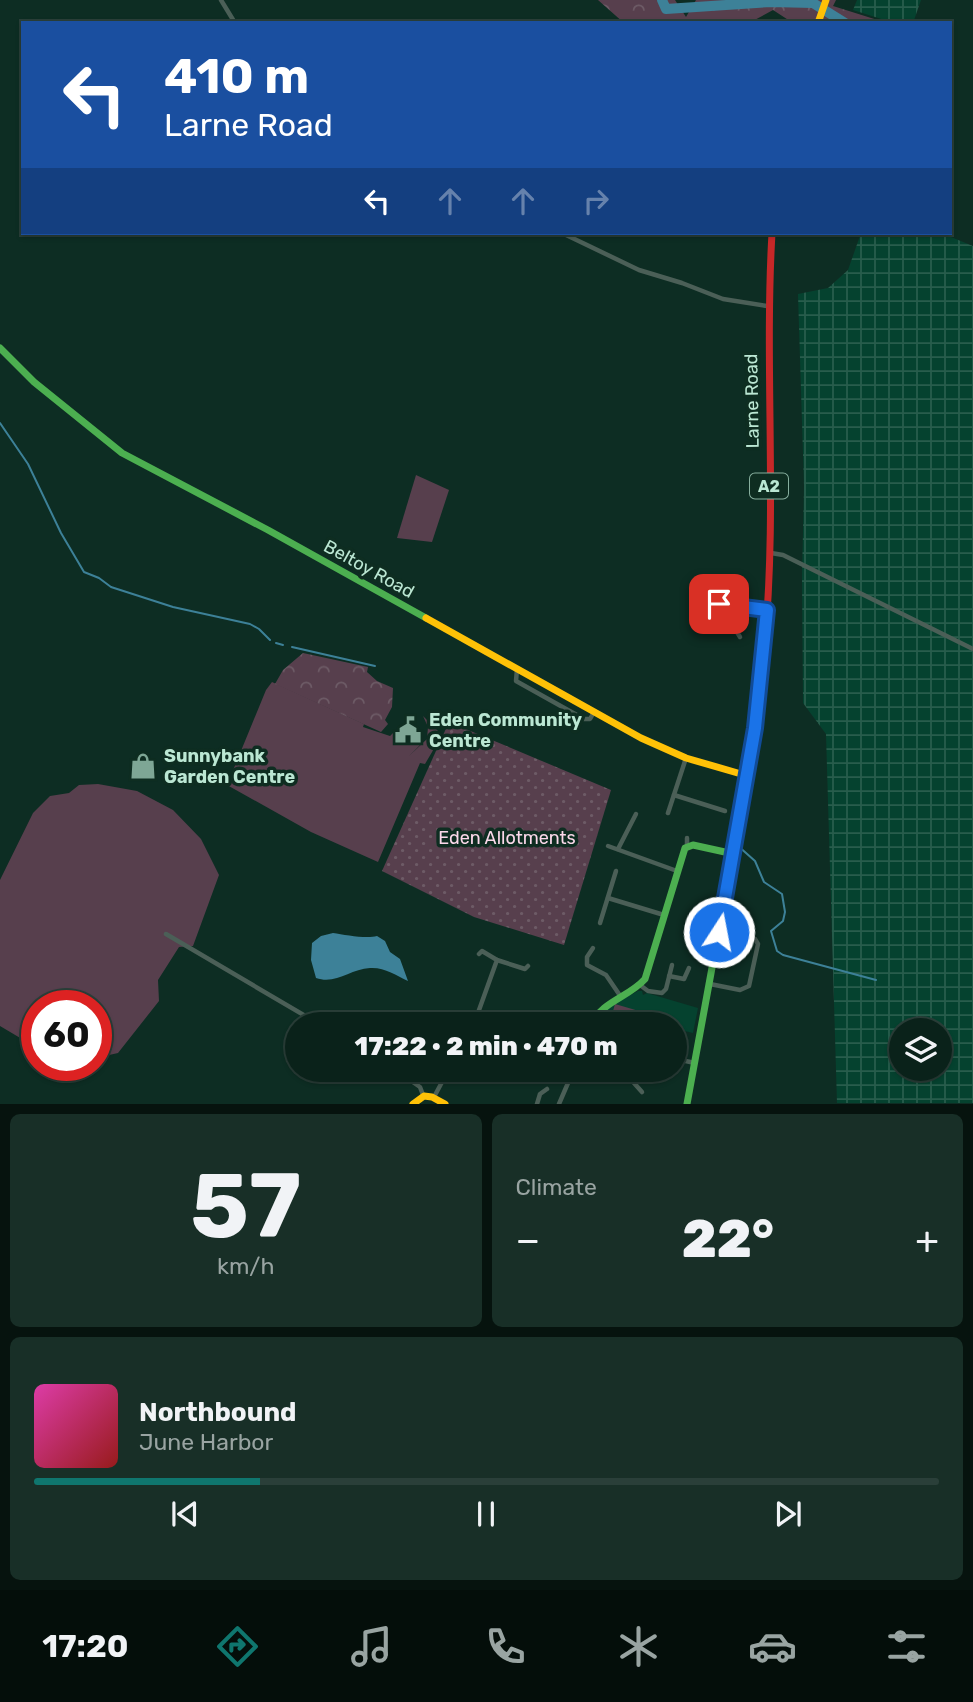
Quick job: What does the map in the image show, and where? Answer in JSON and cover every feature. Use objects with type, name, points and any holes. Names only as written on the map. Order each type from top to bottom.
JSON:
[{"type":"main road","points":[[819,19],[825,1]]},
{"type":"main road","name":"Larne Road","points":[[687,1104],[748,776],[760,697],[771,553],[767,306],[772,235]]},
{"type":"main road","name":"Beltoy Road","points":[[0,348],[34,382],[117,449],[642,738],[686,758],[748,776]]},
{"type":"main road","points":[[597,1012],[640,985],[646,976],[687,842],[734,854]]},
{"type":"main road","points":[[413,1104],[423,1095],[434,1097],[445,1104]]},
{"type":"street","points":[[221,0],[234,21]]},
{"type":"street","points":[[566,235],[639,270],[723,299],[767,306]]},
{"type":"street","points":[[771,553],[783,555],[973,649]]},
{"type":"street","points":[[723,590],[718,607],[767,610]]},
{"type":"street","points":[[728,606],[727,616],[740,637]]},
{"type":"street","points":[[668,813],[686,758]]},
{"type":"street","points":[[674,795],[725,811]]},
{"type":"street","points":[[618,849],[636,814]]},
{"type":"street","points":[[608,846],[677,871]]},
{"type":"street","points":[[600,923],[616,871]]},
{"type":"street","points":[[608,898],[664,915]]},
{"type":"street","points":[[710,984],[740,990],[749,986],[758,944],[744,933],[748,913]]},
{"type":"street","points":[[166,934],[299,1012]]},
{"type":"street","points":[[593,948],[587,965],[606,975],[621,997]]},
{"type":"street","points":[[482,951],[497,960],[526,970]]},
{"type":"street","points":[[478,1012],[497,960]]},
{"type":"street","points":[[640,985],[660,994],[666,989],[672,965]]},
{"type":"street","points":[[669,976],[684,979],[689,968]]},
{"type":"street","points":[[687,1061],[695,1063]]},
{"type":"street","points":[[413,1082],[420,1087],[423,1095]]},
{"type":"street","points":[[434,1097],[442,1082]]},
{"type":"street","points":[[559,1104],[568,1082]]},
{"type":"street","points":[[634,1082],[642,1092]]},
{"type":"street","points":[[537,1104],[540,1094],[547,1089]]},
{"type":"shaded area","points":[[857,0],[921,0],[914,21],[888,21],[853,10]]},
{"type":"shaded area","points":[[860,235],[946,235],[973,246],[973,1103],[837,1103],[826,734],[803,703],[804,486],[798,294],[828,288],[848,270]]},
{"type":"shaded area","points":[[638,991],[642,991],[643,995],[647,993],[698,1008],[693,1033],[687,1032],[687,1012],[601,1011]]},
{"type":"green space","points":[[598,0],[675,0],[686,17],[696,0],[836,0],[833,6],[881,21],[790,21],[773,10],[753,21],[622,21]]},
{"type":"green space","points":[[416,475],[449,490],[432,542],[397,538]]},
{"type":"green space","points":[[303,653],[368,667],[367,672],[377,681],[393,688],[392,707],[385,720],[388,724],[381,732],[275,684],[283,670]]},
{"type":"green space","points":[[272,682],[364,724],[363,727],[390,736],[393,733],[402,745],[420,745],[408,757],[427,739],[428,727],[423,716],[442,735],[425,764],[420,763],[378,862],[311,832],[227,785],[266,690]]},
{"type":"green space","name":"Eden Allotments","points":[[449,722],[611,790],[564,945],[474,917],[382,871]]},
{"type":"green space","points":[[98,784],[137,791],[173,810],[201,839],[219,875],[193,946],[179,947],[158,980],[159,1001],[118,1053],[112,1054],[112,990],[21,990],[21,1038],[0,1026],[0,880],[33,813],[50,796],[69,793],[79,785]]},
{"type":"green space","points":[[615,1004],[639,1011],[639,1012],[613,1012]]},
{"type":"water","points":[[333,933],[377,936],[385,941],[390,952],[400,959],[408,981],[375,968],[363,969],[330,980],[316,978],[311,960],[312,943],[321,936]]},
{"type":"waterway","points":[[662,0],[666,9],[771,2],[813,3],[842,21]]},
{"type":"waterway","points":[[0,423],[28,464],[61,533],[84,572],[111,587],[173,607],[250,624],[270,640]]},
{"type":"waterway","points":[[276,643],[283,645]]},
{"type":"waterway","points":[[292,647],[375,666]]},
{"type":"waterway","points":[[737,845],[755,861],[764,882],[782,894],[785,912],[783,921],[771,931],[777,951],[783,955],[876,980]]},
{"type":"traffic: fast","points":[[0,348],[34,382],[122,453],[426,618]]},
{"type":"traffic: fast","points":[[687,1104],[745,788],[764,650]]},
{"type":"traffic: fast","points":[[600,1012],[645,979],[685,848],[693,845],[734,854]]},
{"type":"traffic: slow","points":[[819,21],[826,0]]},
{"type":"traffic: slow","points":[[426,618],[641,738],[686,758],[748,776]]},
{"type":"traffic: slow","points":[[413,1104],[424,1096],[445,1104]]},
{"type":"traffic: jam","points":[[764,650],[771,494],[769,337],[772,235]]},
{"type":"place","name":"Eden Community Centre","points":[[408,730]]},
{"type":"place","name":"Sunnybank Garden Centre","points":[[143,766]]},
{"type":"route","points":[[719,604],[767,610],[760,697],[719,932]]}]
